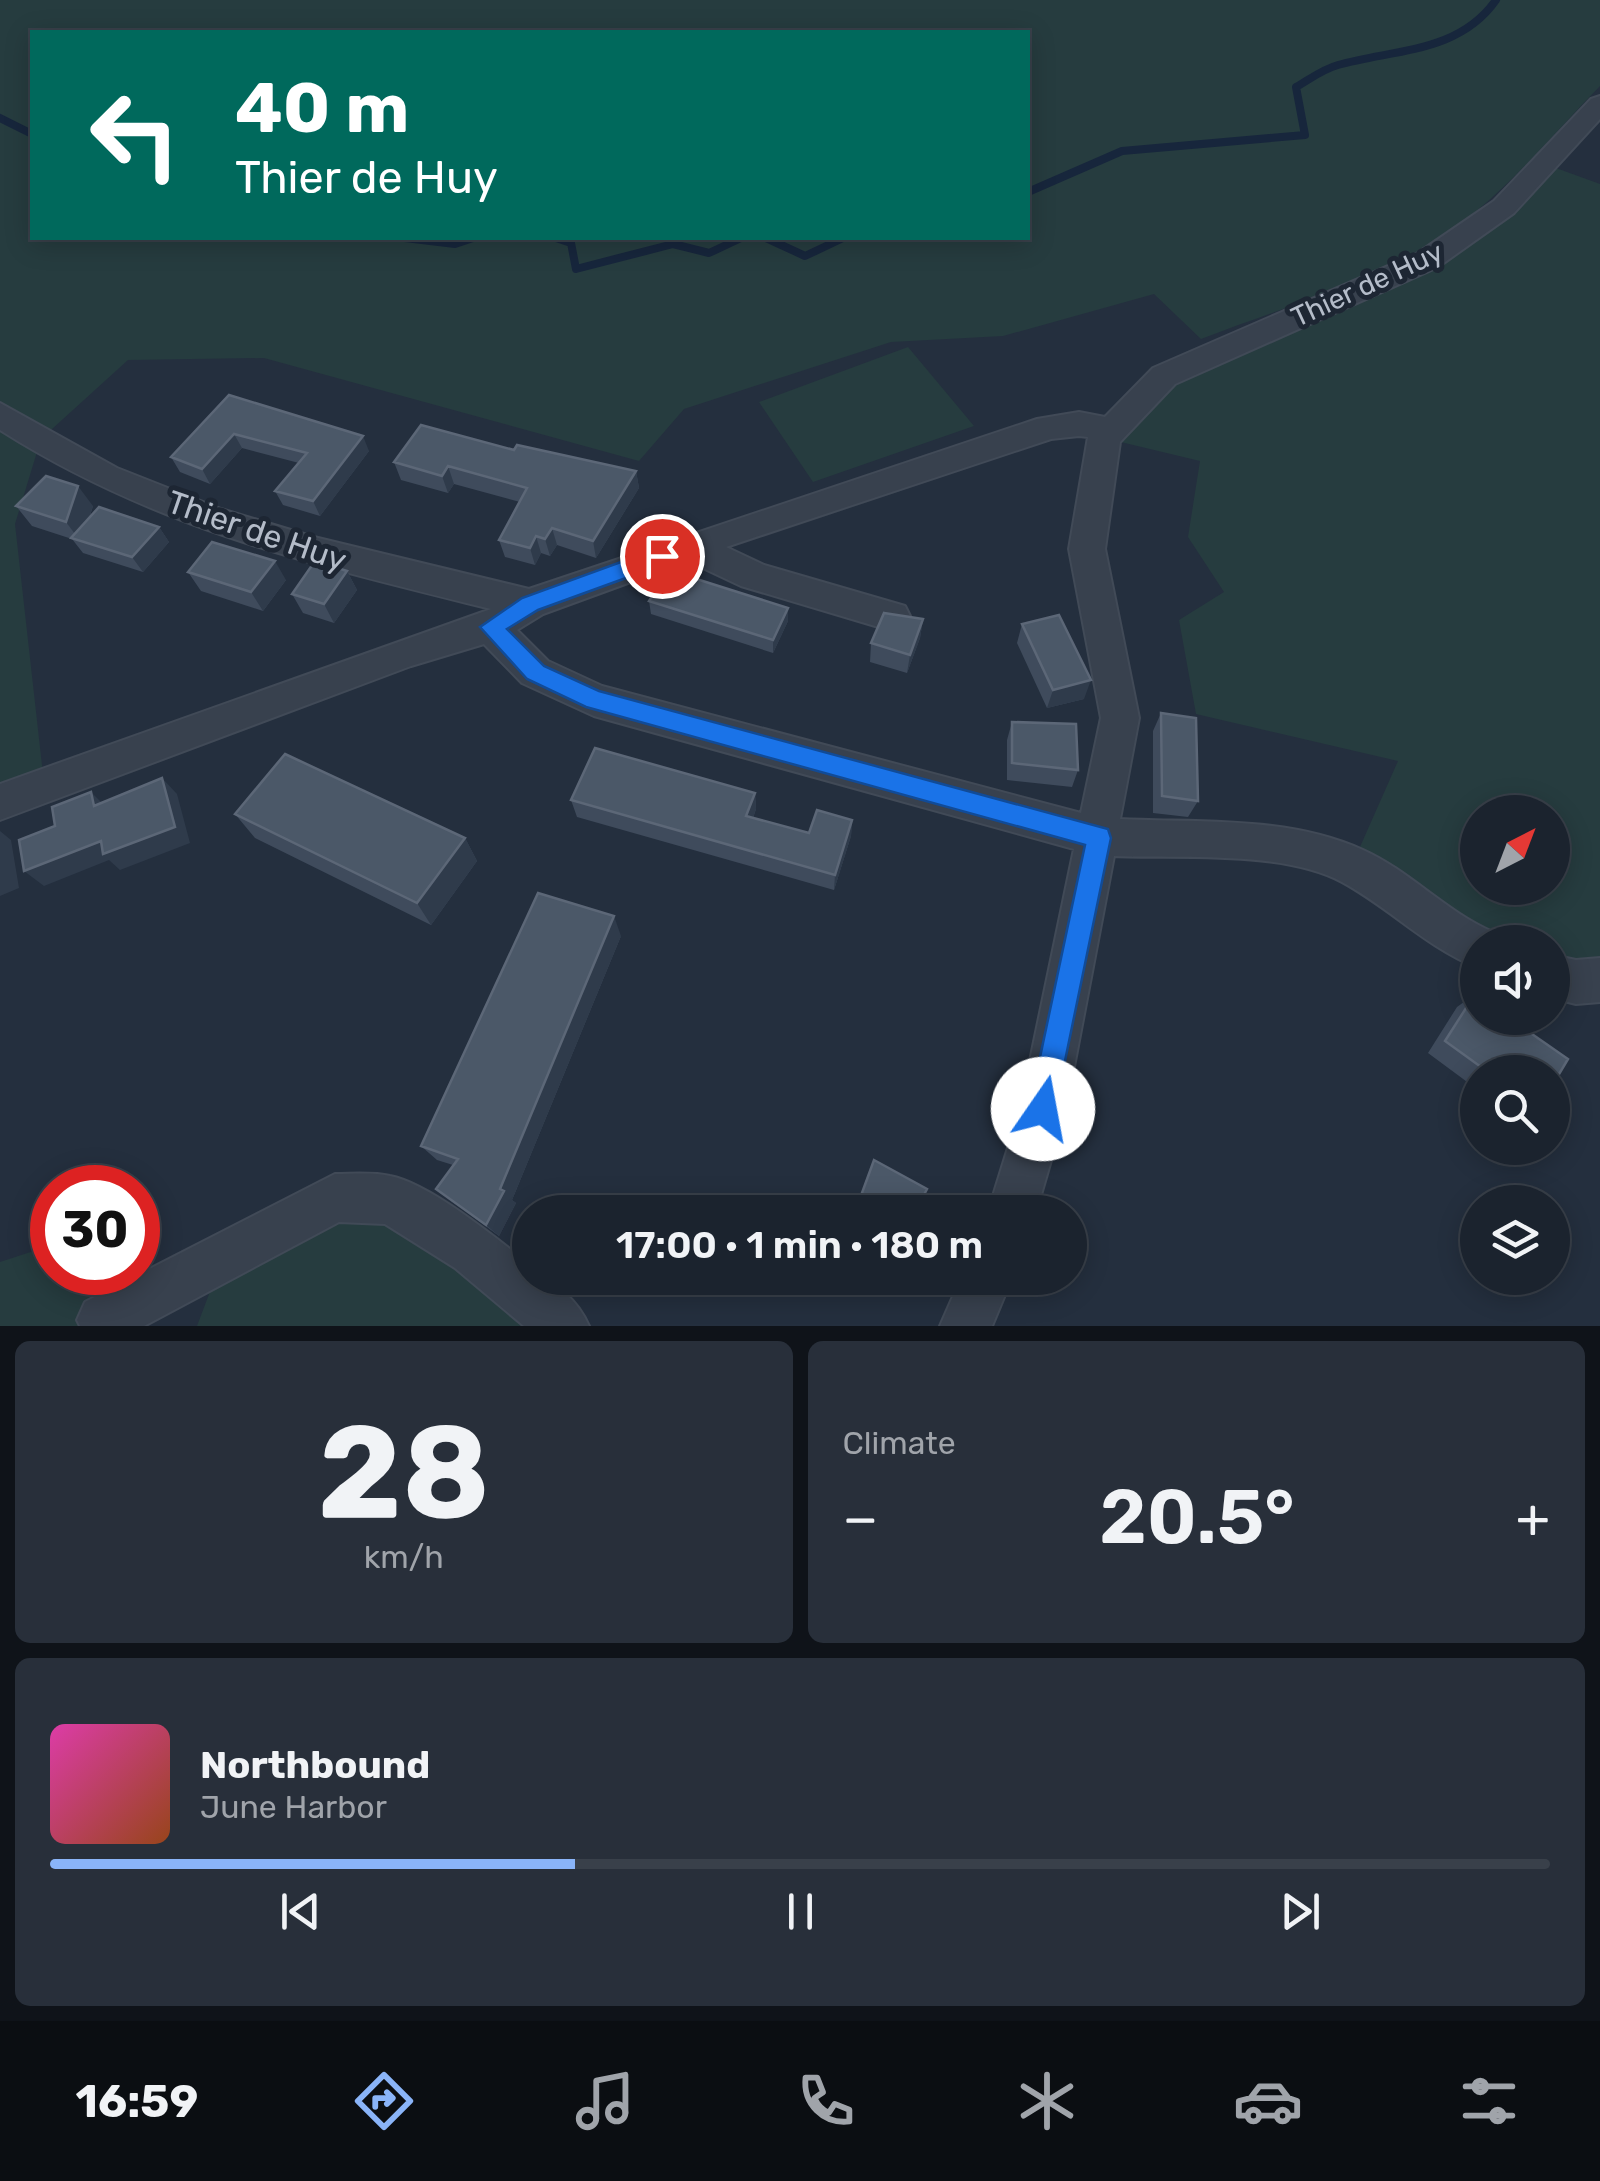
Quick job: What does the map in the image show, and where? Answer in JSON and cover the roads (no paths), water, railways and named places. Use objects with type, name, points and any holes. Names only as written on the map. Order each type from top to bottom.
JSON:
[{"type":"street","name":"Thier de Huy","points":[[1109,429],[1164,376],[1428,260],[1463,238],[1504,208],[1600,104]]},
{"type":"street","name":"Thier de Huy","points":[[0,415],[104,477],[260,538],[530,604]]},
{"type":"street","points":[[0,802],[405,653],[491,627],[530,604],[689,546],[785,518],[1049,427],[1079,424],[1109,429],[1087,549],[1120,718],[1043,1109],[1017,1195]]},
{"type":"street","points":[[689,546],[754,576],[892,616]]},
{"type":"street","points":[[491,627],[536,672],[594,700],[1099,838],[1284,844],[1352,865],[1460,939]]},
{"type":"street","points":[[1570,980],[1600,980]]},
{"type":"street","points":[[103,1320],[335,1198],[391,1200],[473,1250],[563,1326]]},
{"type":"street","points":[[966,1326],[980,1295]]},
{"type":"waterway","points":[[1030,191],[1122,151],[1305,135],[1296,87],[1338,65],[1445,40],[1481,17],[1496,0]]},
{"type":"waterway","points":[[0,118],[30,133]]},
{"type":"waterway","points":[[422,240],[455,244],[467,240]]},
{"type":"waterway","points":[[562,240],[571,243],[576,269],[673,244],[709,253],[737,240]]},
{"type":"waterway","points":[[770,240],[805,256],[839,240]]}]
